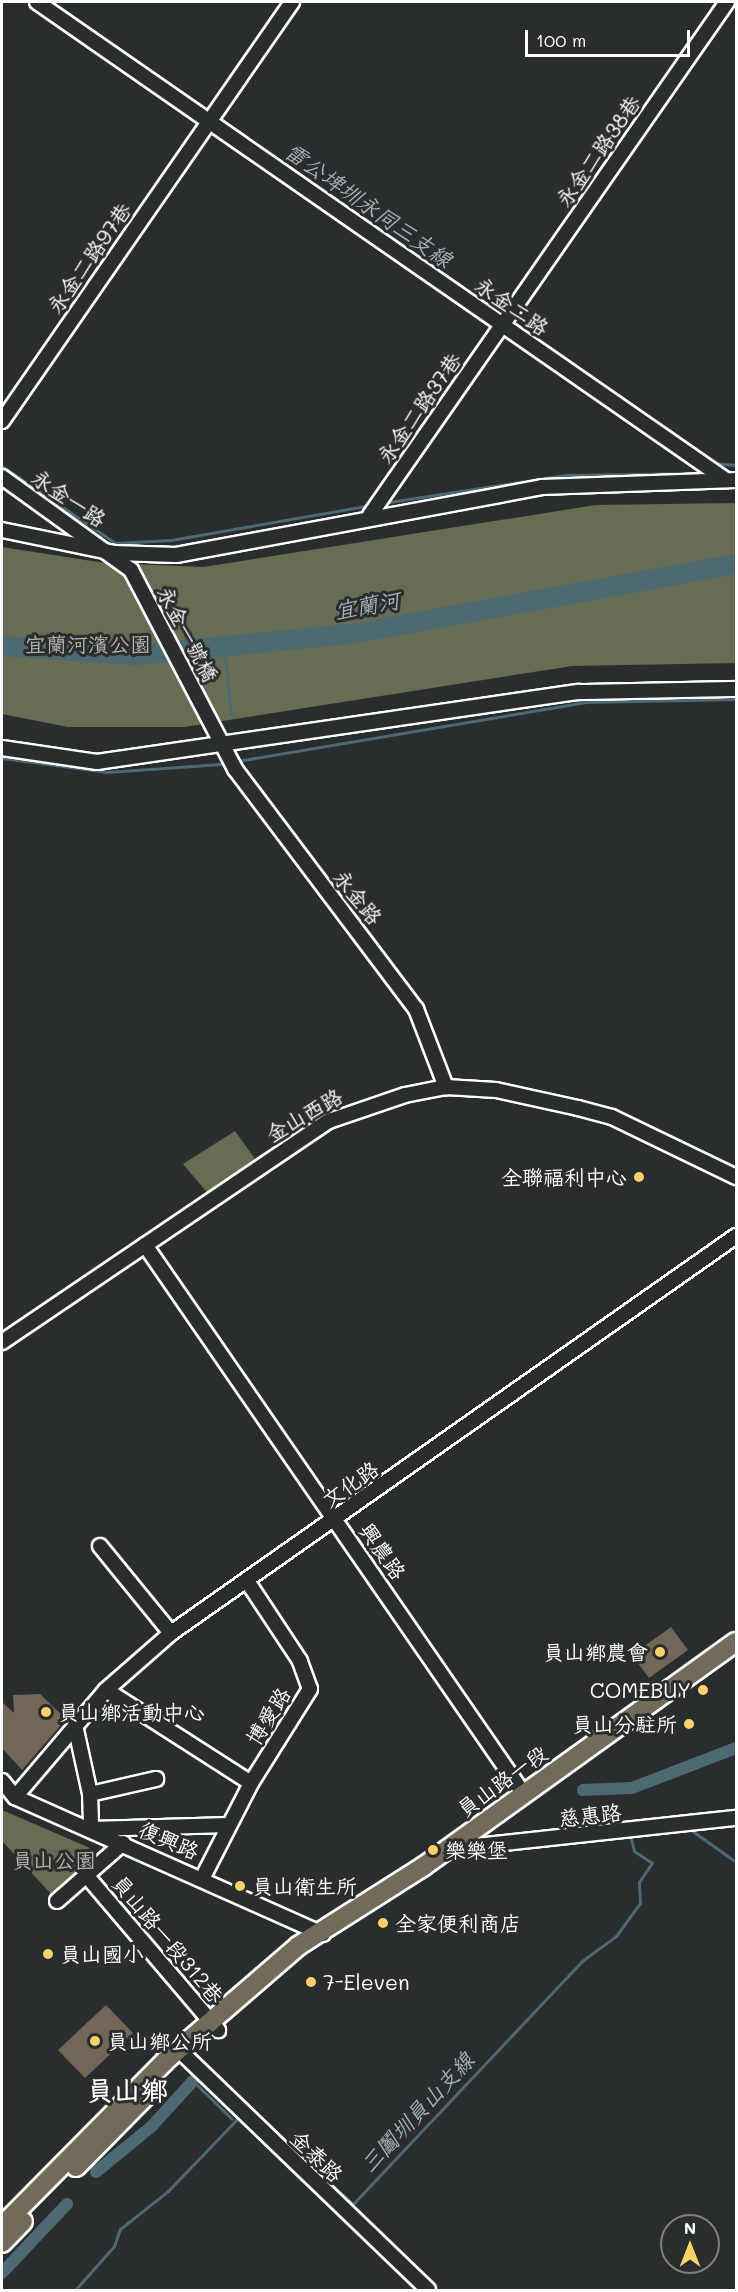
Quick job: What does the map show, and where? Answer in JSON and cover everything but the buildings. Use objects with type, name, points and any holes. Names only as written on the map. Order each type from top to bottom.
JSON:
[{"type":"main road","name":"員山路一段","points":[[2,2226],[182,2053],[215,2026],[298,1946],[323,1934],[447,1849],[736,1642]]},
{"type":"main road","name":"員山路一段","points":[[2,2243],[182,2053]]},
{"type":"street","name":"永金二路","points":[[37,2],[211,119],[502,324],[731,480]]},
{"type":"street","name":"永金二路97巷","points":[[2,421],[292,2]]},
{"type":"street","name":"永金二路38巷","points":[[502,324],[727,2]]},
{"type":"street","name":"永金二路37巷","points":[[370,515],[502,324]]},
{"type":"street","name":"永金一路","points":[[2,477],[114,553],[131,570]]},
{"type":"street","points":[[2,530],[114,553],[217,551],[370,515],[542,487],[731,480]]},
{"type":"street","name":"永金一號橋","points":[[131,570],[220,742]]},
{"type":"street","points":[[2,748],[97,762],[174,755],[220,742],[579,692],[736,689]]},
{"type":"street","name":"永金路","points":[[220,742],[296,854],[416,1009],[446,1087]]},
{"type":"street","name":"金山西路","points":[[2,1342],[329,1121],[354,1109],[446,1087],[496,1090],[612,1117],[736,1177]]},
{"type":"street","name":"文化路","points":[[15,1797],[106,1690],[171,1633],[336,1520],[736,1236]]},
{"type":"street","name":"興農路","points":[[145,1245],[523,1793]]},
{"type":"street","points":[[100,1546],[171,1633]]},
{"type":"street","name":"博愛路","points":[[203,1877],[251,1783],[310,1689],[300,1661],[247,1581]]},
{"type":"street","points":[[106,1690],[251,1783]]},
{"type":"street","points":[[75,1725],[90,1794],[91,1829],[229,1825]]},
{"type":"street","points":[[90,1794],[156,1779]]},
{"type":"street","name":"復興路","points":[[2,1781],[15,1797],[203,1877],[323,1934]]},
{"type":"street","name":"慈惠路","points":[[447,1849],[736,1818]]},
{"type":"street","points":[[57,1901],[123,1843]]},
{"type":"street","name":"員山路一段312巷","points":[[86,1875],[215,2026]]},
{"type":"street","name":"金泰路","points":[[182,2053],[429,2290]]},
{"type":"green space","name":"宜蘭河濱公園","points":[[736,503],[736,663],[572,666],[184,727],[68,727],[2,714],[2,547],[105,563],[203,567],[596,505]]},
{"type":"green space","points":[[235,1131],[258,1163],[210,1196],[183,1164]]},
{"type":"green space","name":"員山公園","points":[[2,1810],[90,1848],[85,1856],[91,1863],[52,1895],[2,1841]]},
{"type":"waterway","name":"雷公埤圳永同三支線","points":[[49,2],[86,28]]},
{"type":"waterway","name":"雷公埤圳永同三支線","points":[[712,463],[736,465]]},
{"type":"waterway","points":[[2,466],[114,542]]},
{"type":"waterway","points":[[389,502],[566,475],[701,473]]},
{"type":"waterway","points":[[729,473],[736,473]]},
{"type":"waterway","points":[[114,543],[171,540],[366,506]]},
{"type":"waterway","name":"宜蘭河","points":[[2,646],[135,655],[351,634],[736,564]]},
{"type":"waterway","points":[[225,656],[231,715]]},
{"type":"waterway","points":[[237,761],[586,702],[736,699]]},
{"type":"waterway","points":[[2,758],[107,772],[221,764]]},
{"type":"waterway","points":[[583,1790],[632,1788],[736,1748]]},
{"type":"waterway","points":[[688,1828],[736,1862]]},
{"type":"waterway","name":"三鬮圳員山支線","points":[[287,2145],[353,2204],[582,1961],[616,1936],[640,1903],[639,1882],[652,1863],[634,1851],[630,1835]]},
{"type":"waterway","points":[[193,2081],[232,2119]]},
{"type":"waterway","points":[[96,2172],[152,2126],[193,2081]]},
{"type":"waterway","name":"三鬮圳員山支線","points":[[75,2290],[114,2246],[120,2229],[168,2191],[241,2115]]},
{"type":"waterway","points":[[2,2273],[67,2204]]},
{"type":"place","name":"全聯福利中心","points":[[639,1177]]},
{"type":"place","name":"員山鄉農會","points":[[660,1652]]},
{"type":"place","name":"COMEBUY","points":[[703,1690]]},
{"type":"place","name":"員山鄉活動中心","points":[[46,1712]]},
{"type":"place","name":"員山分駐所","points":[[689,1724]]},
{"type":"place","name":"樂樂堡","points":[[433,1850]]},
{"type":"place","name":"員山衛生所","points":[[240,1886]]},
{"type":"place","name":"全家便利商店","points":[[383,1923]]},
{"type":"place","name":"員山國小","points":[[48,1954]]},
{"type":"place","name":"7-Eleven","points":[[311,1982]]},
{"type":"place","name":"員山鄉公所","points":[[95,2041]]},
{"type":"district","name":"員山鄉","points":[[127,2090]]}]
